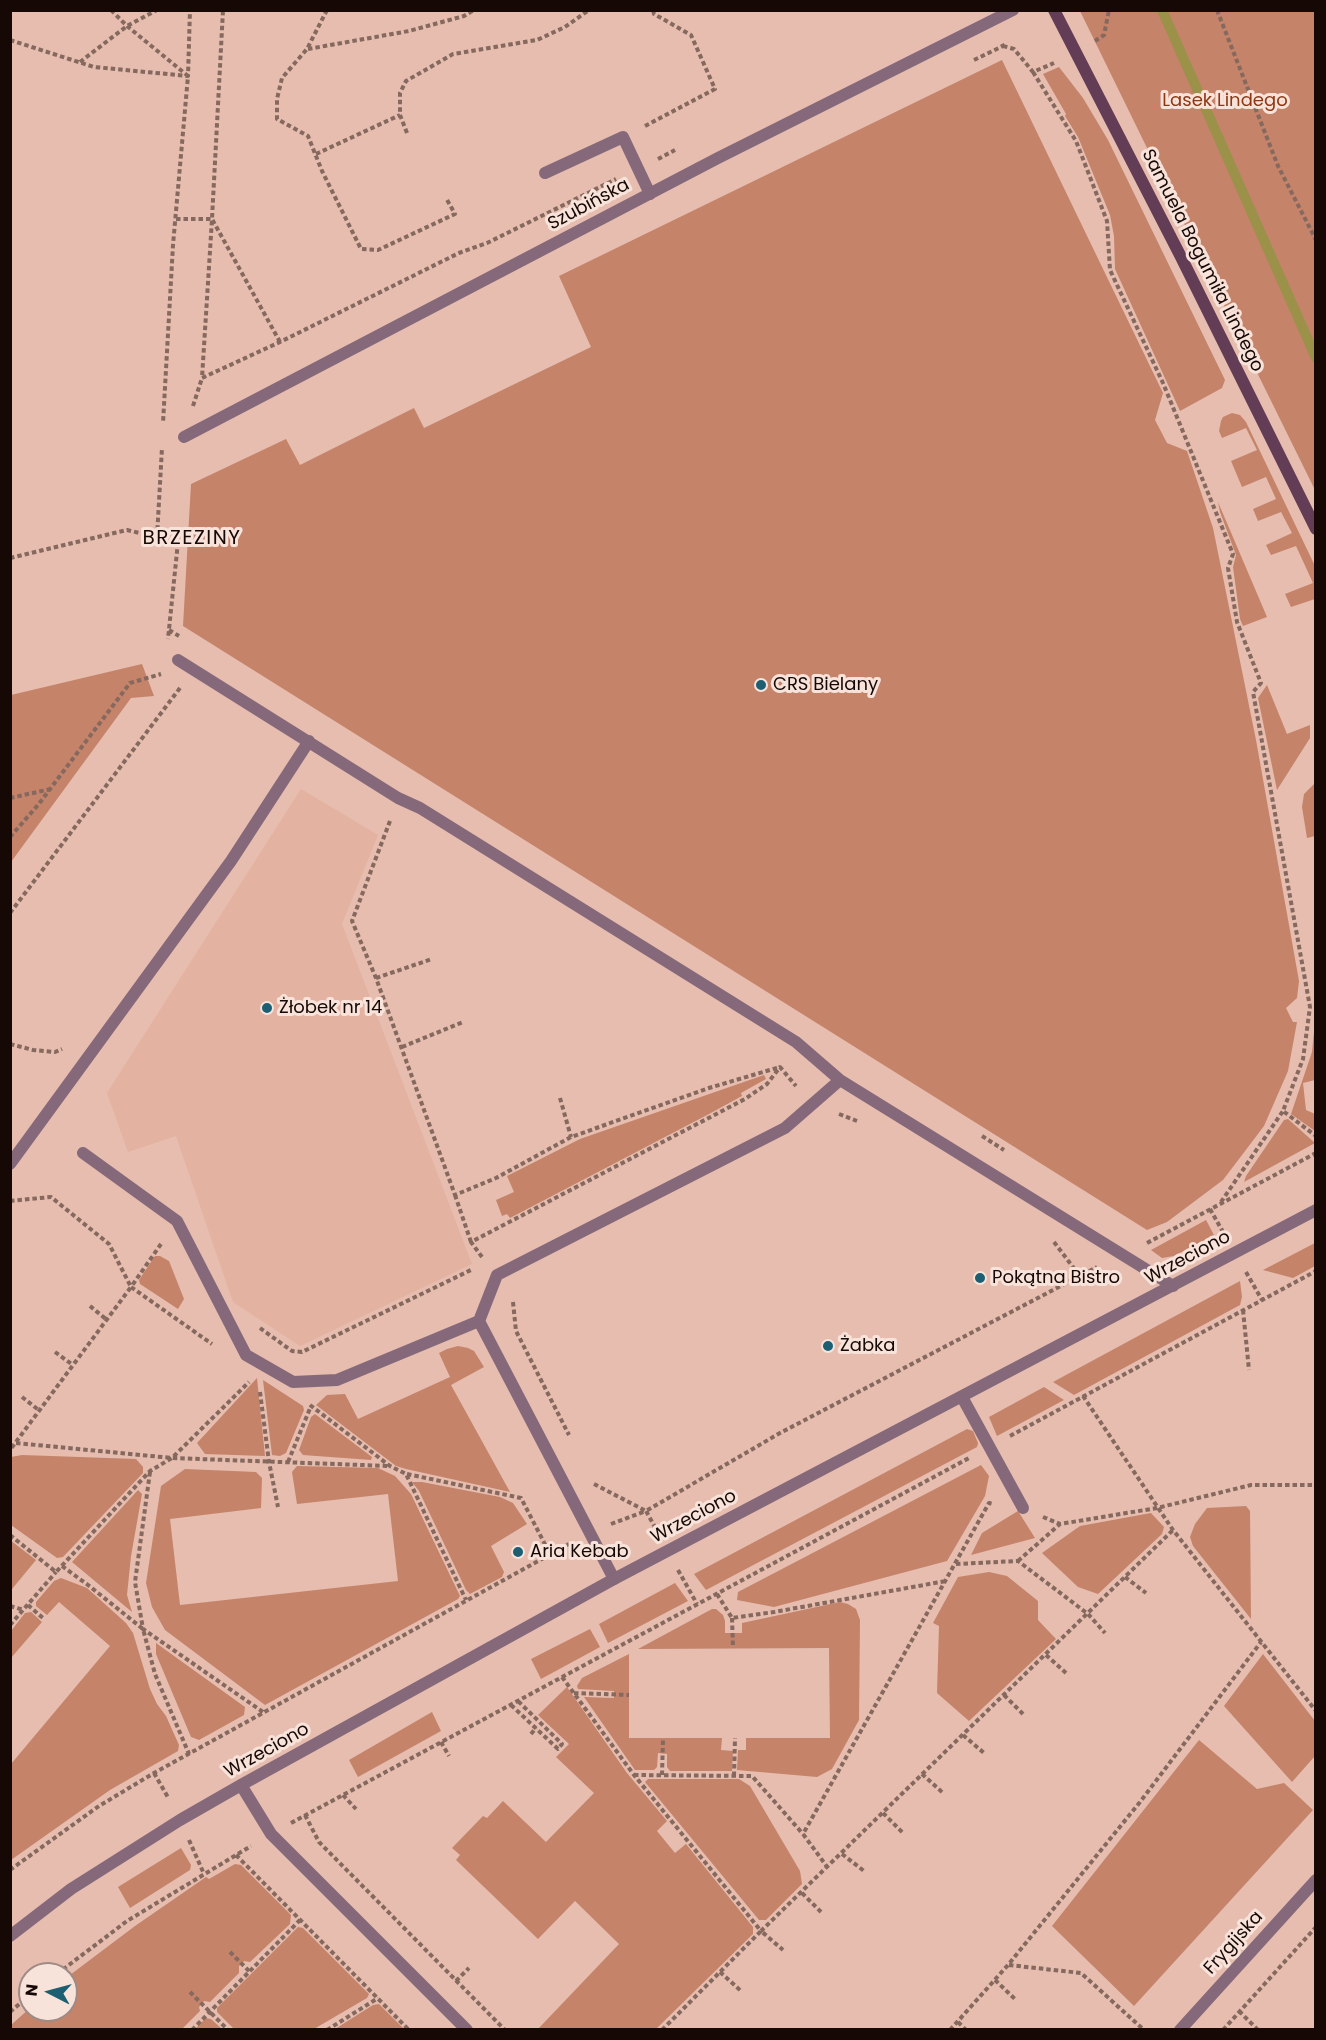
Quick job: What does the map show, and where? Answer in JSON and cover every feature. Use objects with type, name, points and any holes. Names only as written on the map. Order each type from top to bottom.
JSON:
[{"type":"street","name":"Szubińska","points":[[184,437],[650,194],[1013,10]]},
{"type":"street","name":"Samuela Bogumiła Lindego","points":[[1054,10],[1181,257],[1316,529]]},
{"type":"street","points":[[545,173],[623,137],[650,194]]},
{"type":"street","points":[[178,660],[796,1042],[840,1080],[1173,1286]]},
{"type":"street","points":[[10,1164],[231,861],[309,741]]},
{"type":"street","points":[[83,1153],[177,1221],[246,1355],[293,1382],[337,1380],[479,1321],[497,1275],[785,1128],[840,1080]]},
{"type":"street","name":"Wrzeciono","points":[[10,1936],[71,1889],[180,1820],[241,1785],[614,1579],[1316,1210]]},
{"type":"street","points":[[479,1321],[614,1579]]},
{"type":"street","points":[[962,1397],[1023,1508]]},
{"type":"street","points":[[241,1785],[271,1834],[466,2030]]},
{"type":"street","name":"Frygijska","points":[[1180,2030],[1316,1880]]},
{"type":"path","points":[[111,10],[188,76]]},
{"type":"path","points":[[80,62],[127,26],[157,10]]},
{"type":"path","points":[[163,427],[176,219],[188,76],[190,10]]},
{"type":"path","points":[[212,219],[280,342],[202,378],[223,10]]},
{"type":"path","points":[[327,10],[307,49],[282,78],[277,99],[277,119],[308,136],[361,249],[378,250],[455,214],[446,198]]},
{"type":"path","points":[[307,49],[409,31],[464,16],[474,10]]},
{"type":"path","points":[[407,133],[400,115],[400,93],[406,81],[453,54],[537,40],[565,27],[589,10]]},
{"type":"path","points":[[623,137],[715,89],[691,35],[654,14],[653,10]]},
{"type":"path","points":[[1217,10],[1278,166],[1316,240]]},
{"type":"path","points":[[10,40],[94,67],[188,76]]},
{"type":"path","points":[[1033,72],[1076,141],[1107,221],[1110,270],[1163,383],[1233,554],[1228,568],[1237,622],[1261,683],[1253,692],[1310,1007],[1303,1059],[1283,1111],[1220,1203]]},
{"type":"path","points":[[316,154],[400,115]]},
{"type":"path","points":[[176,219],[212,219]]},
{"type":"path","points":[[158,537],[163,438]]},
{"type":"path","points":[[10,558],[127,530],[178,542],[168,641]]},
{"type":"path","points":[[10,837],[51,789],[130,683]]},
{"type":"path","points":[[10,913],[182,685]]},
{"type":"path","points":[[10,798],[51,789]]},
{"type":"path","points":[[398,798],[352,921],[402,1047],[471,1242],[513,1297],[516,1331],[574,1444]]},
{"type":"path","points":[[376,978],[432,959]]},
{"type":"path","points":[[402,1047],[463,1022]]},
{"type":"path","points":[[471,1242],[745,1099],[767,1084],[796,1042]]},
{"type":"path","points":[[455,1195],[496,1178],[571,1137],[709,1088],[780,1067]]},
{"type":"path","points":[[560,1098],[571,1137]]},
{"type":"path","points":[[1283,1111],[1316,1136]]},
{"type":"path","points":[[10,1870],[99,1806],[466,1600],[590,1533],[646,1511],[780,1432],[1316,1153]]},
{"type":"path","points":[[10,1201],[51,1197],[109,1244],[131,1287],[220,1349]]},
{"type":"path","points":[[10,1450],[177,1221]]},
{"type":"path","points":[[257,1326],[292,1350],[302,1352],[487,1263]]},
{"type":"path","points":[[73,1962],[127,1921],[305,1815],[1316,1271]]},
{"type":"path","points":[[90,1306],[107,1320]]},
{"type":"path","points":[[1243,1310],[1249,1370]]},
{"type":"path","points":[[56,1352],[73,1365]]},
{"type":"path","points":[[10,1625],[150,1471],[172,1458],[250,1381]]},
{"type":"path","points":[[260,1384],[269,1462],[278,1507]]},
{"type":"path","points":[[1083,1396],[1173,1530],[1316,1711]]},
{"type":"path","points":[[22,1397],[40,1411]]},
{"type":"path","points":[[302,1400],[390,1466],[406,1474],[521,1498],[550,1554]]},
{"type":"path","points":[[288,1462],[311,1406]]},
{"type":"path","points":[[16,1443],[172,1458],[390,1466]]},
{"type":"path","points":[[150,1471],[135,1582],[142,1629],[155,1674],[189,1754]]},
{"type":"path","points":[[406,1474],[466,1600]]},
{"type":"path","points":[[590,1475],[595,1486],[646,1511],[697,1604]]},
{"type":"path","points":[[955,1564],[1018,1561],[1060,1524],[1157,1508],[1251,1485],[1316,1485]]},
{"type":"path","points":[[803,1834],[989,1503],[1023,1508],[1060,1524]]},
{"type":"path","points":[[662,2030],[1173,1530]]},
{"type":"path","points":[[10,1535],[56,1572]]},
{"type":"path","points":[[1018,1561],[1088,1614],[1105,1633]]},
{"type":"path","points":[[62,1566],[142,1629],[263,1712]]},
{"type":"path","points":[[1125,1577],[1146,1593]]},
{"type":"path","points":[[732,1618],[946,1581]]},
{"type":"path","points":[[717,1593],[732,1618],[733,1648]]},
{"type":"path","points":[[28,1605],[44,1619]]},
{"type":"path","points":[[10,1606],[24,1610]]},
{"type":"path","points":[[950,2030],[1008,1965],[1140,1802],[1262,1642]]},
{"type":"path","points":[[1046,1654],[1066,1673]]},
{"type":"path","points":[[562,1677],[634,1774],[761,1931],[783,1950]]},
{"type":"path","points":[[574,1693],[629,1695]]},
{"type":"path","points":[[1004,1695],[1023,1714]]},
{"type":"path","points":[[511,1705],[558,1749],[562,1744],[518,1701]]},
{"type":"path","points":[[531,1734],[536,1728]]},
{"type":"path","points":[[963,1735],[984,1753]]},
{"type":"path","points":[[662,1775],[663,1738]]},
{"type":"path","points":[[734,1776],[735,1738]]},
{"type":"path","points":[[441,1742],[448,1756]]},
{"type":"path","points":[[634,1774],[752,1776],[803,1834],[828,1868]]},
{"type":"path","points":[[922,1774],[943,1793]]},
{"type":"path","points":[[344,1795],[357,1809]]},
{"type":"path","points":[[883,1813],[903,1833]]},
{"type":"path","points":[[305,1815],[319,1842],[505,2030]]},
{"type":"path","points":[[842,1854],[864,1871]]},
{"type":"path","points":[[236,1855],[409,2030]]},
{"type":"path","points":[[802,1893],[821,1912]]},
{"type":"path","points":[[192,2030],[300,1920]]},
{"type":"path","points":[[1223,2030],[1316,1927]]},
{"type":"path","points":[[230,1952],[250,1972]]},
{"type":"path","points":[[1008,1965],[1081,1972],[1144,2030]]},
{"type":"path","points":[[456,1981],[469,1968]]},
{"type":"path","points":[[720,1972],[741,1991]]},
{"type":"path","points":[[995,1980],[1016,2000]]},
{"type":"path","points":[[190,1992],[228,2030]]},
{"type":"path","points":[[327,2030],[378,1998]]},
{"type":"path","points":[[1239,2011],[1258,2030]]},
{"type":"path","points":[[958,2022],[966,2030]]},
{"type":"shaded area","name":"Żłobek nr 14","points":[[301,789],[378,835],[342,924],[472,1264],[300,1346],[233,1302],[176,1136],[128,1152],[107,1093]]},
{"type":"green space","name":"Lasek Lindego","points":[[1080,11],[1315,11],[1315,490],[1240,338]]},
{"type":"green space","name":"CRS Bielany","points":[[1002,60],[1163,393],[1155,420],[1167,443],[1187,451],[1213,528],[1256,740],[1299,981],[1297,998],[1286,1008],[1293,1022],[1297,1022],[1288,1071],[1264,1126],[1223,1180],[1167,1222],[1147,1230],[183,626],[191,484],[286,439],[300,465],[414,408],[424,428],[591,347],[559,276]]},
{"type":"green space","points":[[1059,67],[1083,98],[1108,140],[1225,380],[1222,388],[1180,411],[1115,269],[1114,236],[1110,215],[1078,137],[1043,74]]},
{"type":"green space","points":[[1232,413],[1240,415],[1246,422],[1315,566],[1315,599],[1291,607],[1285,594],[1313,583],[1296,546],[1271,555],[1266,545],[1292,533],[1281,512],[1258,521],[1253,509],[1276,499],[1266,477],[1242,487],[1231,461],[1257,450],[1246,428],[1222,438],[1219,431],[1221,421],[1223,417]]},
{"type":"green space","points":[[1218,502],[1267,617],[1243,626],[1233,567],[1236,555]]},
{"type":"green space","points":[[142,664],[154,696],[131,698],[11,862],[11,695]]},
{"type":"green space","points":[[1267,685],[1287,734],[1310,725],[1310,738],[1277,790],[1258,698]]},
{"type":"green space","points":[[1315,783],[1315,836],[1307,838],[1302,807],[1304,794]]},
{"type":"green space","points":[[1315,1022],[1315,1080],[1303,1083],[1306,1110],[1315,1114],[1315,1131],[1291,1114],[1312,1052]]},
{"type":"green space","points":[[764,1075],[766,1079],[741,1093],[742,1096],[709,1114],[510,1218],[507,1214],[502,1216],[496,1200],[514,1192],[507,1176],[580,1139]]},
{"type":"green space","points":[[1288,1119],[1315,1143],[1244,1182],[1284,1120]]},
{"type":"green space","points":[[1206,1220],[1214,1235],[1174,1256],[1162,1258],[1151,1250]]},
{"type":"green space","points":[[1315,1243],[1315,1266],[1293,1278],[1263,1270]]},
{"type":"green space","points":[[155,1256],[169,1261],[184,1299],[178,1309],[140,1284],[139,1280]]},
{"type":"green space","points":[[1240,1281],[1242,1297],[1240,1305],[1074,1395],[1053,1382]]},
{"type":"green space","points":[[458,1346],[474,1351],[484,1367],[451,1385],[510,1492],[396,1466],[316,1405],[327,1395],[345,1394],[358,1419],[450,1377],[439,1353]]},
{"type":"green space","points":[[257,1378],[265,1456],[205,1454],[197,1443]]},
{"type":"green space","points":[[263,1380],[303,1406],[304,1410],[286,1453],[280,1456],[272,1455]]},
{"type":"green space","points":[[1044,1387],[1064,1400],[997,1436],[989,1417]]},
{"type":"green space","points":[[315,1414],[372,1457],[371,1460],[303,1455],[299,1450],[311,1417]]},
{"type":"green space","points":[[967,1429],[973,1431],[978,1443],[977,1447],[706,1590],[694,1574]]},
{"type":"green space","points":[[22,1455],[136,1459],[143,1467],[143,1473],[63,1557],[57,1558],[11,1525],[11,1457]]},
{"type":"green space","points":[[981,1465],[989,1476],[985,1496],[947,1561],[774,1607],[737,1600],[738,1592]]},
{"type":"green space","points":[[297,1466],[378,1468],[395,1476],[411,1494],[460,1596],[265,1705],[165,1630],[152,1607],[146,1583],[161,1486],[185,1469],[256,1472],[262,1478],[261,1508],[170,1519],[180,1605],[398,1581],[388,1494],[297,1504],[292,1472]]},
{"type":"green space","points":[[412,1482],[500,1497],[513,1503],[527,1524],[491,1546],[504,1572],[502,1577],[470,1594],[466,1590],[419,1491]]},
{"type":"green space","points":[[138,1490],[142,1494],[127,1595],[132,1612],[72,1562]]},
{"type":"green space","points":[[1246,1506],[1250,1511],[1251,1619],[1193,1546],[1190,1537],[1195,1524],[1207,1508]]},
{"type":"green space","points":[[1018,1511],[1035,1538],[971,1555],[982,1533]]},
{"type":"green space","points":[[1151,1513],[1164,1527],[1162,1534],[1098,1594],[1078,1587],[1042,1553],[1080,1526]]},
{"type":"green space","points":[[10,1540],[36,1560],[12,1589],[10,1589]]},
{"type":"green space","points":[[989,1572],[1007,1576],[1038,1601],[1038,1620],[1056,1639],[969,1721],[937,1693],[939,1626],[933,1623],[958,1577]]},
{"type":"green space","points":[[61,1578],[87,1588],[126,1623],[133,1633],[150,1689],[166,1716],[179,1745],[178,1751],[110,1790],[11,1860],[11,1764],[110,1646],[59,1602],[47,1615],[36,1606],[36,1602],[54,1581]]},
{"type":"green space","points":[[675,1583],[688,1601],[608,1643],[599,1624]]},
{"type":"green space","points":[[840,1602],[856,1609],[860,1620],[859,1720],[832,1769],[817,1777],[737,1770],[738,1750],[746,1750],[746,1738],[830,1738],[829,1648],[638,1649],[712,1609],[716,1609],[723,1615],[725,1633],[742,1633],[742,1623]]},
{"type":"green space","points":[[31,1612],[42,1622],[11,1658],[11,1631],[25,1613]]},
{"type":"green space","points":[[590,1629],[600,1647],[541,1679],[531,1659]]},
{"type":"green space","points":[[156,1643],[245,1707],[244,1715],[199,1740],[191,1737],[156,1654]]},
{"type":"green space","points":[[629,1654],[629,1738],[722,1738],[721,1750],[733,1751],[732,1771],[670,1771],[667,1767],[667,1754],[658,1753],[657,1767],[654,1770],[635,1770],[584,1697],[614,1698],[614,1691],[578,1689],[577,1686],[582,1678]]},
{"type":"green space","points":[[1263,1654],[1315,1721],[1315,1756],[1292,1782],[1224,1706]]},
{"type":"green space","points":[[567,1687],[627,1773],[667,1821],[657,1831],[675,1853],[686,1844],[753,1927],[753,1934],[656,2029],[538,2029],[619,1944],[575,1901],[538,1939],[456,1860],[460,1855],[452,1848],[483,1816],[487,1818],[503,1801],[546,1842],[594,1793],[556,1757],[569,1744],[538,1715]]},
{"type":"green space","points":[[432,1712],[441,1731],[358,1777],[349,1760]]},
{"type":"green space","points":[[1199,1740],[1257,1789],[1284,1783],[1313,1810],[1134,2006],[1052,1926]]},
{"type":"green space","points":[[648,1779],[739,1779],[750,1786],[800,1871],[802,1884],[766,1920],[759,1920],[645,1782]]},
{"type":"green space","points":[[181,1848],[191,1865],[190,1870],[130,1908],[118,1887]]},
{"type":"green space","points":[[235,1864],[241,1865],[291,1915],[290,1924],[250,1962],[244,1961],[239,1966],[239,1973],[210,2002],[204,2001],[199,2007],[200,2011],[182,2029],[11,2029],[11,2025],[18,2019],[18,2022],[78,2022],[78,1969],[206,1877],[209,1879]]},
{"type":"green space","points":[[298,1927],[303,1928],[369,1994],[367,1998],[314,2029],[234,2029],[217,2012],[217,2008]]},
{"type":"green space","points":[[379,2004],[404,2029],[335,2029],[373,2005]]},
{"type":"green space","points":[[206,2018],[211,2019],[222,2029],[195,2029]]},
{"type":"waterway","points":[[1162,10],[1316,358]]},
{"type":"place","name":"CRS Bielany","points":[[761,685]]},
{"type":"place","name":"Żłobek nr 14","points":[[267,1008]]},
{"type":"place","name":"Pokątna Bistro","points":[[980,1278]]},
{"type":"place","name":"Żabka","points":[[828,1346]]},
{"type":"place","name":"Aria Kebab","points":[[518,1552]]},
{"type":"district","name":"BRZEZINY","points":[[192,539]]}]
